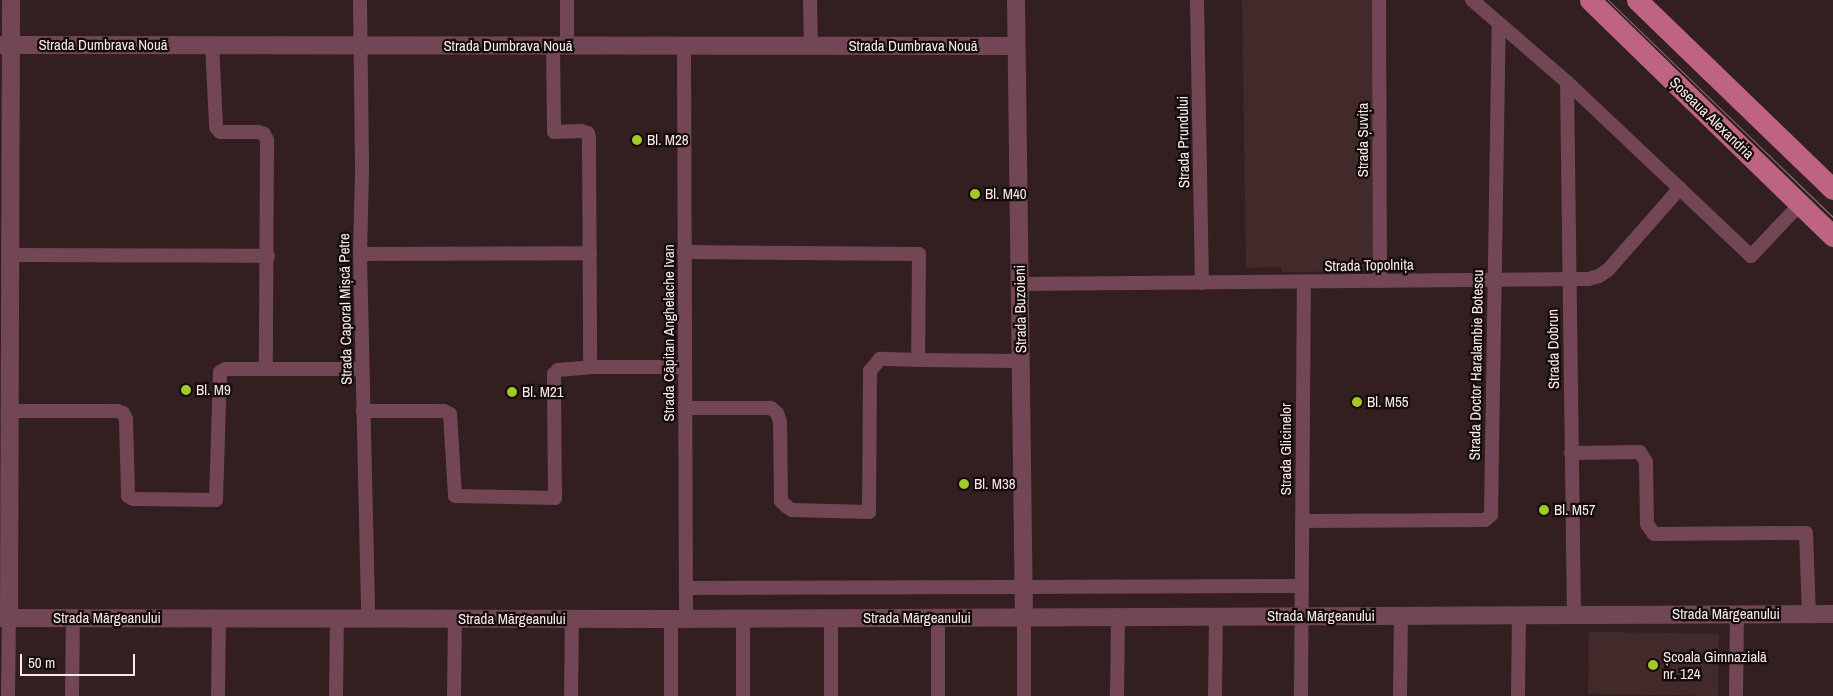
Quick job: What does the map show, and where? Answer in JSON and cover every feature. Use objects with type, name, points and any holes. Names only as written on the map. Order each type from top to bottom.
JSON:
[{"type":"main road","name":"Șoseaua Alexandria","points":[[1590,0],[1833,236]]},
{"type":"main road","points":[[1638,0],[1832,186]]},
{"type":"street","points":[[8,696],[5,618],[5,466],[10,411],[10,256],[5,218],[5,45],[11,0]]},
{"type":"street","name":"Strada Caporal Mișcă Petre","points":[[360,0],[359,46],[362,172],[360,254],[368,618]]},
{"type":"street","points":[[567,0],[560,46],[554,132],[588,133],[590,367]]},
{"type":"street","points":[[810,0],[811,46]]},
{"type":"street","name":"Strada Buzoieni","points":[[1016,0],[1024,618]]},
{"type":"street","name":"Strada Prundului","points":[[1197,0],[1202,284]]},
{"type":"street","name":"Strada Șuvița","points":[[1379,0],[1380,281]]},
{"type":"street","points":[[1472,0],[1567,82],[1751,256],[1800,204]]},
{"type":"street","name":"Strada Doctor Haralambie Botescu","points":[[1302,521],[1489,519],[1499,24]]},
{"type":"street","points":[[212,44],[216,127],[220,132],[258,132],[264,134],[267,140],[268,256],[266,368]]},
{"type":"street","name":"Strada Dumbrava Nouă","points":[[5,45],[1016,46]]},
{"type":"street","name":"Strada Căpitan Anghelache Ivan","points":[[671,696],[679,619],[686,588],[684,47]]},
{"type":"street","name":"Strada Dobrun","points":[[1567,82],[1568,279],[1574,614]]},
{"type":"street","name":"Strada Topolnița","points":[[1020,284],[1202,284],[1588,279],[1599,276],[1608,270],[1680,188]]},
{"type":"street","points":[[684,252],[919,254],[918,360]]},
{"type":"street","points":[[360,254],[590,253]]},
{"type":"street","points":[[10,256],[268,256]]},
{"type":"street","name":"Strada Glicinelor","points":[[1301,696],[1304,282]]},
{"type":"street","points":[[685,408],[771,408],[776,413],[780,422],[782,501],[786,506],[792,510],[869,512],[870,371],[873,365],[880,359],[1021,361]]},
{"type":"street","points":[[10,411],[117,411],[123,413],[126,419],[128,496],[133,499],[216,500],[220,372],[225,369],[362,368]]},
{"type":"street","points":[[363,411],[444,411],[450,414],[455,496],[556,498],[554,374],[562,368],[685,368]]},
{"type":"street","points":[[1571,453],[1640,452],[1646,462],[1647,524],[1654,534],[1806,533],[1809,614]]},
{"type":"street","name":"Strada Mărgeanului","points":[[686,588],[1302,586]]},
{"type":"street","points":[[1736,696],[1737,614]]},
{"type":"street","name":"Strada Mărgeanului","points":[[5,618],[679,619],[1833,614]]},
{"type":"street","points":[[1400,696],[1401,615]]},
{"type":"street","points":[[1518,696],[1519,615]]},
{"type":"street","points":[[1215,696],[1216,616]]},
{"type":"street","points":[[1116,696],[1118,617]]},
{"type":"street","points":[[72,696],[73,618]]},
{"type":"street","points":[[218,696],[219,618]]},
{"type":"street","points":[[336,696],[337,618]]},
{"type":"street","points":[[571,696],[572,618]]},
{"type":"street","points":[[743,618],[743,696]]},
{"type":"street","points":[[831,618],[831,696]]},
{"type":"street","points":[[938,618],[938,696]]},
{"type":"street","points":[[1024,618],[1024,696]]},
{"type":"street","points":[[454,696],[455,619]]},
{"type":"shaded area","points":[[1242,0],[1373,0],[1374,271],[1282,272],[1281,267],[1246,268]]},
{"type":"shaded area","name":"Școala Gimnazială nr. 124","points":[[1589,632],[1719,634],[1718,696],[1588,694]]},
{"type":"tram line","points":[[1608,0],[1833,217]]},
{"type":"place","name":"Bl. M28","points":[[637,140]]},
{"type":"place","name":"Bl. M40","points":[[975,194]]},
{"type":"place","name":"Bl. M9","points":[[186,390]]},
{"type":"place","name":"Bl. M21","points":[[512,392]]},
{"type":"place","name":"Bl. M55","points":[[1357,402]]},
{"type":"place","name":"Bl. M38","points":[[964,484]]},
{"type":"place","name":"Bl. M57","points":[[1544,510]]},
{"type":"place","name":"Școala Gimnazială nr. 124","points":[[1653,665]]}]
